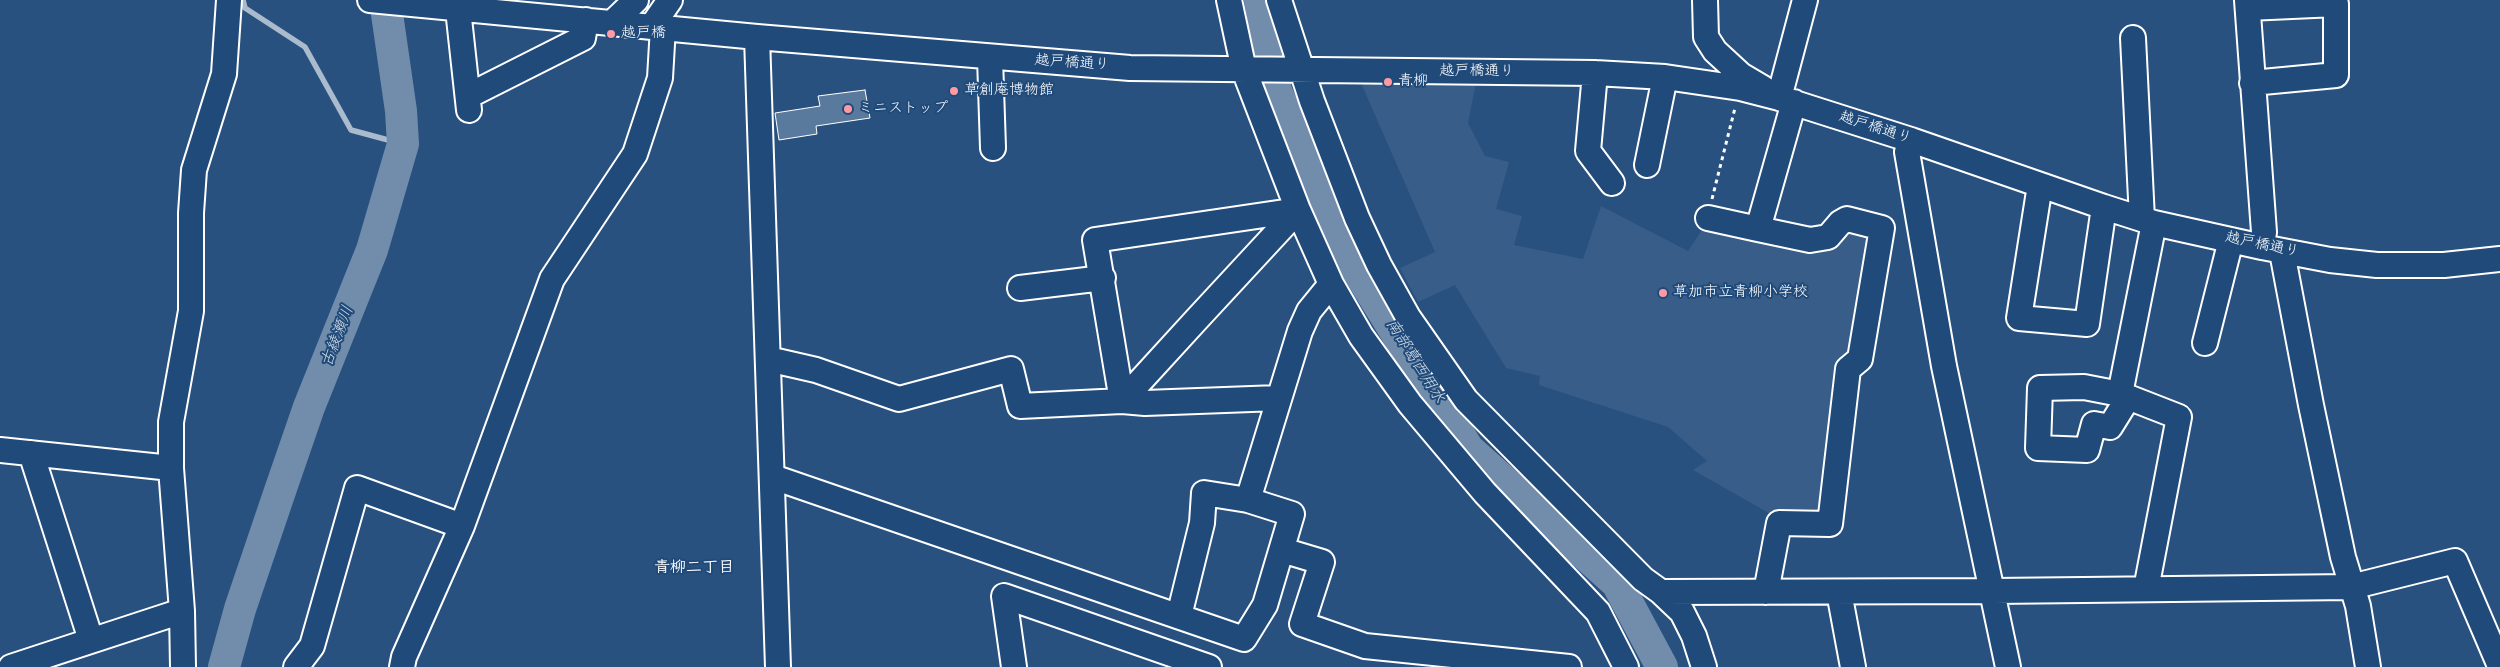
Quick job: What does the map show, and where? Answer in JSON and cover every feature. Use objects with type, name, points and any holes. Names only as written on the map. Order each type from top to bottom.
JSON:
[{"type":"street","points":[[183,667],[182,611],[171,468],[170,422],[191,311],[191,213],[194,170],[224,74],[229,0]]},
{"type":"street","name":"越戸橋通り","points":[[370,0],[414,5],[458,4],[586,20],[757,37],[990,58],[1130,68],[1595,73],[1665,77],[1740,88],[1787,100],[2148,221],[2272,250],[2377,265],[2444,265],[2500,259]]},
{"type":"street","points":[[613,22],[636,0]]},
{"type":"street","points":[[402,667],[404,657],[462,526],[552,279],[635,154],[660,78],[658,27],[670,0]]},
{"type":"street","points":[[1230,0],[1248,70],[1298,210],[1331,284],[1361,336],[1410,404],[1485,493],[1598,612],[1626,667]]},
{"type":"street","points":[[1279,0],[1298,70],[1357,218],[1379,265],[1435,359],[1466,400],[1494,430],[1643,579],[1661,592],[1682,612],[1694,636],[1704,667]]},
{"type":"street","points":[[1705,0],[1706,37],[1715,51],[1741,75],[1787,100]]},
{"type":"street","points":[[1758,230],[1787,100],[1805,0]]},
{"type":"street","points":[[458,4],[458,26],[469,103],[583,38],[586,20]]},
{"type":"street","points":[[2252,83],[2336,75],[2336,4],[2247,4],[2252,83],[2264,232],[2272,250],[2311,405],[2351,587],[2358,606],[2368,667]]},
{"type":"street","points":[[757,37],[778,667]]},
{"type":"street","points":[[2132,38],[2148,221],[2124,396],[2179,417],[2146,589]]},
{"type":"street","points":[[990,58],[993,148]]},
{"type":"street","points":[[1595,73],[1588,152],[1612,183]]},
{"type":"street","points":[[1647,165],[1665,77]]},
{"type":"street","points":[[1911,140],[1907,152],[1944,366],[1994,592],[2008,667]]},
{"type":"street","points":[[2040,185],[2019,318],[2087,324],[2104,207]]},
{"type":"street","points":[[1122,401],[1103,278],[1095,240],[1298,210]]},
{"type":"street","points":[[1122,401],[1298,210]]},
{"type":"street","points":[[1708,218],[1810,240],[1828,237],[1840,223],[1847,219],[1882,228],[1860,359],[1848,369],[1830,524],[1779,524],[1766,592]]},
{"type":"street","points":[[2206,343],[2231,240]]},
{"type":"street","points":[[1020,288],[1103,278]]},
{"type":"street","points":[[1248,500],[1300,331],[1309,311],[1331,284]]},
{"type":"street","points":[[768,359],[841,378],[899,399],[1011,369],[1020,406],[1122,401],[1145,403],[1278,398]]},
{"type":"street","points":[[0,450],[171,468]]},
{"type":"street","points":[[31,453],[91,640]]},
{"type":"street","points":[[773,477],[1244,639],[1265,605],[1292,514],[1248,500],[1204,493],[1202,523],[1179,616]]},
{"type":"street","points":[[296,667],[312,646],[357,488],[462,526]]},
{"type":"street","points":[[1282,550],[1322,562],[1302,624],[1365,646],[1569,667]]},
{"type":"street","points":[[1661,592],[1994,592],[2351,587],[2455,561],[2500,666]]},
{"type":"street","points":[[1839,592],[1854,667]]},
{"type":"street","points":[[1014,667],[1004,596],[1209,667]]},
{"type":"street","points":[[11,667],[182,611]]},
{"type":"street","points":[[0,662],[2,667]]},
{"type":"path","points":[[1708,218],[1740,88]]},
{"type":"shaded area","name":"草加市立青柳小学校","points":[[1361,83],[1476,83],[1468,123],[1485,156],[1509,162],[1496,209],[1522,216],[1514,245],[1583,259],[1601,206],[1688,251],[1706,224],[1804,245],[1847,225],[1877,233],[1824,519],[1774,516],[1693,470],[1707,461],[1668,427],[1539,385],[1540,376],[1506,368],[1455,285],[1418,302],[1400,268],[1435,252]]},
{"type":"building","points":[[865,90],[870,118],[816,126],[817,134],[779,140],[775,113],[820,106],[818,96]]},
{"type":"waterway","points":[[243,0],[245,8],[305,47],[351,130],[403,144]]},
{"type":"waterway","name":"古綾瀬川","points":[[224,667],[240,609],[309,407],[372,250],[403,144],[401,111],[385,0]]},
{"type":"waterway","name":"南部葛西用水","points":[[1260,0],[1276,91],[1350,258],[1468,449],[1617,583],[1662,667]]},
{"type":"place","name":"越戸橋","points":[[611,34]]},
{"type":"place","name":"青柳","points":[[1388,82]]},
{"type":"place","name":"草創庵博物館","points":[[954,91]]},
{"type":"place","name":"ミニストップ","points":[[848,109]]},
{"type":"place","name":"草加市立青柳小学校","points":[[1663,293]]},
{"type":"district","name":"青柳二丁目","points":[[694,569]]}]
